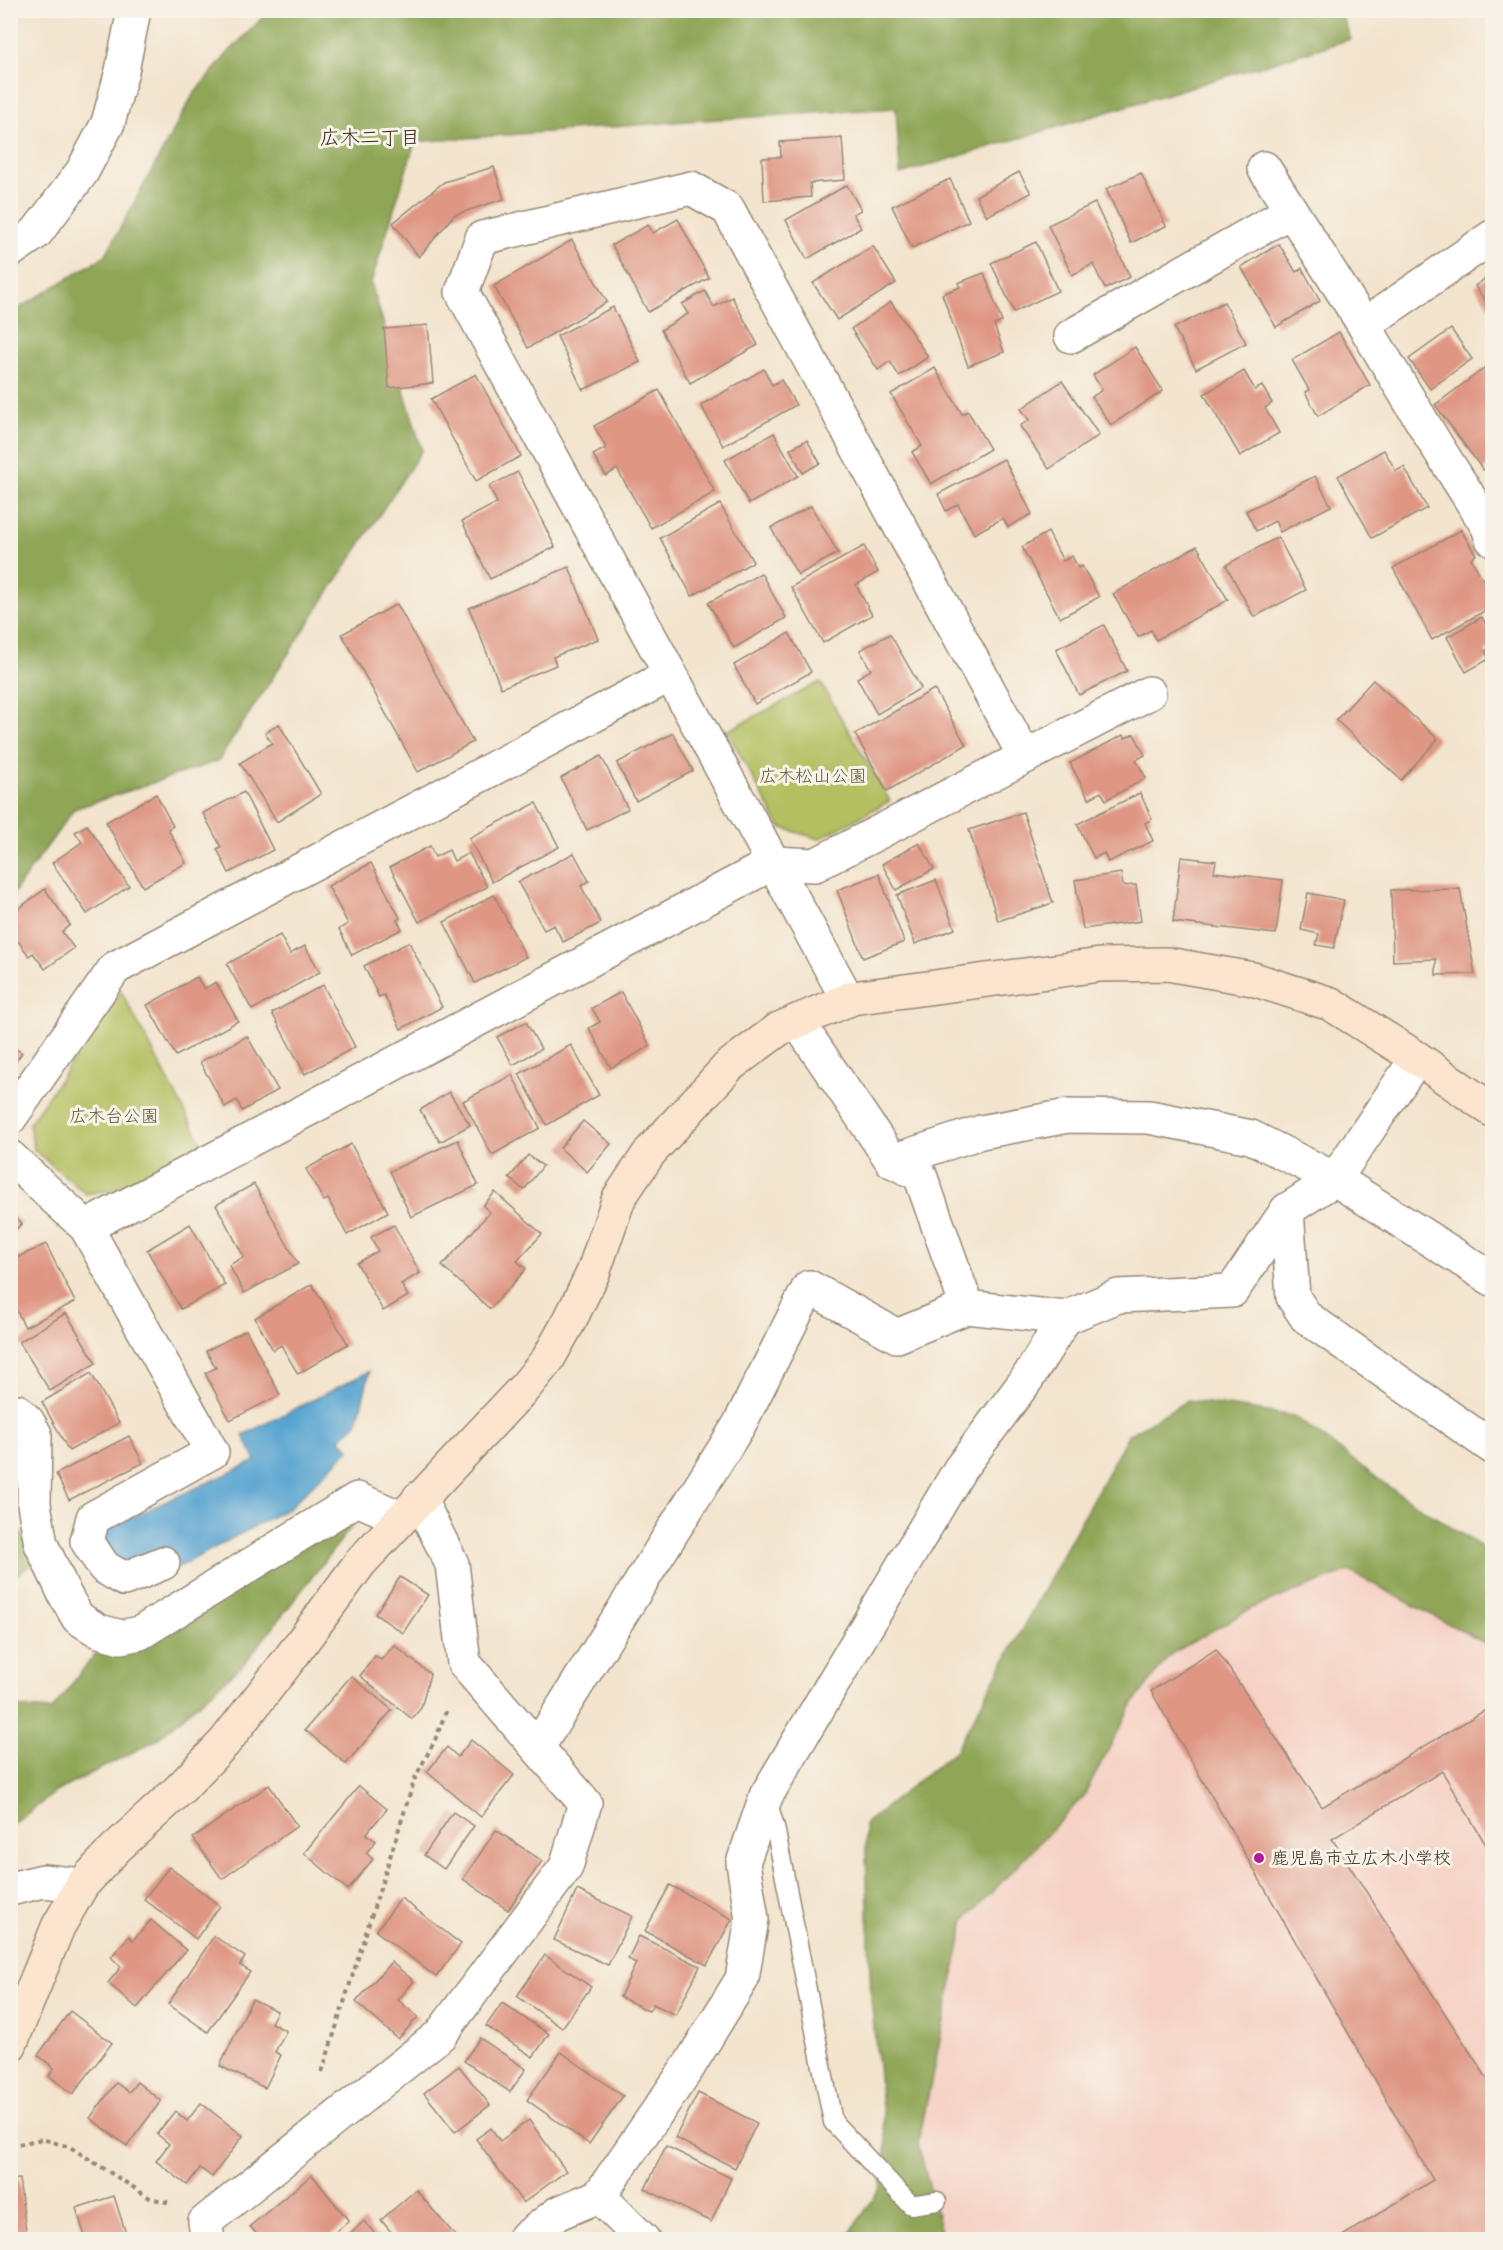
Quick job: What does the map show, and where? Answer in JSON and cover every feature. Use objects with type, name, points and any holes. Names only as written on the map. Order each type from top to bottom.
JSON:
[{"type":"street","points":[[10,251],[36,233],[82,172],[108,123],[122,71],[134,10]]},
{"type":"street","points":[[1264,168],[1364,325],[1488,527],[1492,539]]},
{"type":"street","points":[[849,1000],[462,292],[482,238],[691,188],[728,209],[1025,757]]},
{"type":"street","points":[[1071,336],[1291,211]]},
{"type":"street","points":[[1364,325],[1492,237]]},
{"type":"street","points":[[10,1118],[115,968],[670,675]]},
{"type":"street","points":[[86,1227],[773,863],[815,865],[1149,693]]},
{"type":"street","points":[[10,2045],[21,1988],[82,1885],[115,1849],[178,1791],[224,1743],[360,1563],[526,1386],[548,1359],[593,1273],[619,1198],[650,1152],[729,1066],[779,1029],[849,1000],[919,988],[1100,965],[1167,964],[1253,979],[1331,1004],[1417,1058],[1492,1110]]},
{"type":"street","points":[[797,1021],[892,1161],[920,1175],[967,1307]]},
{"type":"street","points":[[538,1747],[739,1425],[809,1287],[897,1336],[967,1307],[1065,1318],[1118,1296],[1232,1291],[1287,1210],[1335,1179],[1417,1058]]},
{"type":"street","points":[[892,1161],[981,1132],[1068,1116],[1149,1117],[1251,1137],[1335,1179],[1492,1279]]},
{"type":"street","points":[[10,1157],[86,1227],[212,1452],[93,1518],[87,1541],[104,1567],[124,1579],[163,1563]]},
{"type":"street","points":[[1287,1210],[1293,1297],[1306,1317],[1492,1447]]},
{"type":"street","points":[[523,2240],[558,2213],[599,2196],[688,2066],[742,1979],[752,1919],[743,1863],[766,1796],[960,1469],[1027,1378],[1065,1318]]},
{"type":"street","points":[[10,1411],[17,1411],[28,1422],[35,1434],[34,1504],[41,1544],[78,1618],[99,1631],[121,1636],[140,1633],[357,1500],[410,1508],[452,1564],[464,1663],[585,1803],[566,1867],[440,2035],[207,2231]]},
{"type":"street","points":[[10,1889],[43,1881],[82,1885]]},
{"type":"street","points":[[599,2196],[643,2240]]},
{"type":"lane","points":[[766,1796],[775,1827],[833,2122],[911,2205],[937,2201]]},
{"type":"path","points":[[320,2080],[414,1778],[435,1740],[464,1663]]},
{"type":"path","points":[[10,2146],[42,2139],[70,2147],[150,2198],[176,2205],[207,2231]]},
{"type":"shaded area","name":"鹿児島市立広木小学校","points":[[1349,1571],[1492,1647],[1492,2239],[943,2239],[918,2144],[965,1920],[1084,1796],[1133,1703],[1171,1654],[1252,1608]]},
{"type":"green space","points":[[269,11],[1340,11],[1351,39],[900,174],[896,108],[415,142],[371,283],[422,450],[218,761],[74,809],[11,897],[11,313],[105,256],[193,95],[228,53]]},
{"type":"green space","name":"広木松山公園","points":[[820,682],[890,801],[819,839],[780,827],[727,731]]},
{"type":"green space","name":"広木台公園","points":[[121,991],[202,1144],[113,1190],[86,1194],[34,1150],[29,1124]]},
{"type":"green space","points":[[1188,1400],[1294,1416],[1389,1487],[1492,1554],[1492,1647],[1349,1571],[1252,1608],[1171,1654],[1133,1703],[1084,1796],[965,1920],[918,2144],[943,2239],[842,2240],[848,2236],[880,2189],[886,2145],[871,1999],[865,1824],[956,1750],[1128,1435]]},
{"type":"green space","points":[[10,1515],[37,1560],[11,1579],[10,1579]]},
{"type":"green space","points":[[359,1517],[244,1664],[156,1740],[57,1791],[11,1826],[11,1707],[52,1710],[95,1654],[132,1649]]},
{"type":"water","points":[[370,1371],[357,1423],[340,1439],[350,1449],[290,1507],[179,1567],[169,1547],[133,1564],[114,1560],[100,1531],[256,1461],[243,1435]]},
{"type":"building","points":[[842,138],[845,180],[810,183],[811,197],[764,201],[762,158],[781,157],[780,142]]},
{"type":"building","points":[[494,167],[504,199],[454,215],[419,257],[393,223],[444,182]]},
{"type":"building","points":[[1019,172],[1031,193],[987,216],[976,196]]},
{"type":"building","points":[[1141,173],[1166,226],[1131,243],[1106,189]]},
{"type":"building","points":[[950,179],[969,221],[912,248],[892,206]]},
{"type":"building","points":[[847,185],[861,210],[853,214],[861,228],[807,259],[786,220]]},
{"type":"building","points":[[1095,203],[1130,277],[1105,289],[1093,264],[1072,275],[1048,225]]},
{"type":"building","points":[[678,219],[709,278],[648,312],[612,245],[648,225],[653,233]]},
{"type":"building","points":[[572,240],[607,302],[528,348],[494,286]]},
{"type":"building","points":[[1036,242],[1058,291],[1014,312],[991,263]]},
{"type":"building","points":[[1279,244],[1296,272],[1302,268],[1320,301],[1276,327],[1241,267]]},
{"type":"building","points":[[873,246],[896,283],[837,320],[813,283]]},
{"type":"building","points":[[984,273],[1002,322],[994,325],[1004,352],[968,366],[942,294],[960,287],[958,283]]},
{"type":"building","points":[[1492,274],[1492,311],[1475,286]]},
{"type":"building","points":[[705,291],[714,307],[732,297],[758,345],[690,383],[661,330],[688,314],[682,304]]},
{"type":"building","points":[[891,302],[928,357],[899,376],[890,361],[878,370],[851,329]]},
{"type":"building","points":[[1224,302],[1246,343],[1196,369],[1174,328]]},
{"type":"building","points":[[613,307],[640,362],[583,390],[557,336]]},
{"type":"building","points":[[428,325],[433,383],[389,388],[384,329]]},
{"type":"building","points":[[1451,329],[1472,359],[1430,389],[1409,359]]},
{"type":"building","points":[[1339,332],[1370,385],[1318,416],[1305,392],[1309,390],[1292,360]]},
{"type":"building","points":[[1135,347],[1163,391],[1111,425],[1092,397],[1102,390],[1093,375]]},
{"type":"building","points":[[1490,364],[1492,367],[1492,463],[1483,470],[1435,405]]},
{"type":"building","points":[[935,368],[962,414],[968,411],[990,449],[931,484],[912,452],[922,446],[891,394]]},
{"type":"building","points":[[764,369],[772,385],[781,380],[796,405],[723,446],[701,405]]},
{"type":"building","points":[[1244,371],[1255,390],[1262,386],[1272,403],[1265,408],[1279,433],[1240,456],[1204,394]]},
{"type":"building","points":[[476,374],[521,456],[476,481],[431,399]]},
{"type":"building","points":[[1062,381],[1099,435],[1049,469],[1020,426],[1029,420],[1021,409]]},
{"type":"building","points":[[659,390],[715,492],[651,528],[617,469],[606,476],[593,455],[606,448],[594,426]]},
{"type":"building","points":[[774,433],[798,476],[749,504],[725,460]]},
{"type":"building","points":[[807,440],[820,463],[803,473],[790,449]]},
{"type":"building","points":[[1384,450],[1396,471],[1404,467],[1427,508],[1372,538],[1338,476]]},
{"type":"building","points":[[1004,459],[1032,514],[1008,527],[1003,518],[974,534],[958,504],[946,511],[938,494]]},
{"type":"building","points":[[518,472],[555,547],[490,579],[462,521],[497,503],[489,486]]},
{"type":"building","points":[[1315,476],[1331,506],[1280,532],[1275,521],[1256,531],[1246,511]]},
{"type":"building","points":[[720,504],[753,562],[692,596],[660,538]]},
{"type":"building","points":[[811,506],[838,553],[798,575],[771,528]]},
{"type":"building","points":[[1461,530],[1476,555],[1471,558],[1492,597],[1492,607],[1432,640],[1393,568]]},
{"type":"building","points":[[1048,532],[1063,561],[1072,556],[1078,568],[1082,566],[1099,597],[1060,618],[1022,547]]},
{"type":"building","points":[[1278,537],[1306,590],[1254,617],[1226,565]]},
{"type":"building","points":[[864,546],[878,572],[856,585],[872,615],[823,643],[791,587]]},
{"type":"building","points":[[1197,546],[1228,600],[1156,640],[1151,630],[1138,637],[1113,594]]},
{"type":"building","points":[[569,567],[598,639],[553,657],[556,665],[501,688],[469,608]]},
{"type":"building","points":[[761,573],[786,618],[734,648],[708,603]]},
{"type":"building","points":[[397,604],[473,742],[418,772],[342,634]]},
{"type":"building","points":[[1482,617],[1492,636],[1492,647],[1485,651],[1489,659],[1466,672],[1447,637]]},
{"type":"building","points":[[1104,625],[1127,671],[1079,695],[1056,649]]},
{"type":"building","points":[[789,633],[811,672],[755,704],[734,665]]},
{"type":"building","points":[[890,634],[921,688],[877,714],[857,678],[871,670],[860,650]]},
{"type":"building","points":[[1373,680],[1438,739],[1401,780],[1336,720]]},
{"type":"building","points":[[934,689],[966,745],[887,791],[855,734]]},
{"type":"building","points":[[279,724],[321,794],[277,822],[240,763],[272,743],[265,733]]},
{"type":"building","points":[[673,733],[693,771],[636,801],[617,763]]},
{"type":"building","points":[[1134,734],[1145,755],[1136,760],[1146,778],[1106,800],[1101,792],[1089,799],[1070,763],[1123,735],[1125,738]]},
{"type":"building","points":[[601,756],[628,809],[587,830],[561,778]]},
{"type":"building","points":[[244,792],[273,850],[229,873],[217,849],[221,847],[203,813]]},
{"type":"building","points":[[1140,793],[1152,819],[1145,823],[1153,841],[1108,862],[1104,853],[1094,858],[1077,824]]},
{"type":"building","points":[[156,794],[173,826],[168,829],[186,863],[143,887],[106,822]]},
{"type":"building","points":[[536,803],[559,847],[492,882],[469,838]]},
{"type":"building","points":[[1023,812],[1053,903],[998,921],[969,830]]},
{"type":"building","points":[[87,825],[129,886],[87,914],[52,863],[82,842],[75,832]]},
{"type":"building","points":[[919,843],[934,869],[896,890],[882,864]]},
{"type":"building","points":[[430,846],[435,857],[449,850],[454,861],[469,853],[487,887],[419,922],[390,867]]},
{"type":"building","points":[[574,853],[589,881],[581,886],[601,923],[563,942],[554,925],[544,930],[518,882]]},
{"type":"building","points":[[1181,857],[1216,861],[1214,872],[1283,880],[1276,934],[1173,922]]},
{"type":"building","points":[[371,863],[400,918],[397,920],[402,929],[352,955],[339,929],[348,924],[328,886]]},
{"type":"building","points":[[1121,873],[1123,886],[1136,885],[1141,921],[1083,929],[1075,880]]},
{"type":"building","points":[[879,874],[904,942],[863,958],[837,890]]},
{"type":"building","points":[[936,880],[955,929],[915,944],[897,895]]},
{"type":"building","points":[[45,889],[70,925],[62,932],[74,948],[45,969],[33,953],[29,956],[10,930],[10,915]]},
{"type":"building","points":[[1460,889],[1475,974],[1436,975],[1436,959],[1393,961],[1391,890]]},
{"type":"building","points":[[1308,893],[1344,900],[1334,948],[1316,945],[1319,934],[1301,930]]},
{"type":"building","points":[[494,895],[526,957],[475,983],[444,922]]},
{"type":"building","points":[[280,935],[290,954],[305,946],[320,972],[252,1010],[227,964]]},
{"type":"building","points":[[409,942],[442,1007],[401,1029],[384,995],[379,997],[364,966]]},
{"type":"building","points":[[197,977],[204,989],[216,982],[238,1021],[176,1056],[147,1005]]},
{"type":"building","points":[[323,985],[355,1047],[305,1074],[272,1013]]},
{"type":"building","points":[[621,992],[650,1046],[611,1068],[589,1028],[600,1022],[592,1008]]},
{"type":"building","points":[[526,1022],[541,1049],[513,1065],[497,1037]]},
{"type":"building","points":[[247,1036],[278,1090],[242,1111],[237,1100],[225,1107],[200,1062]]},
{"type":"building","points":[[10,1045],[22,1053],[10,1069]]},
{"type":"building","points":[[571,1045],[599,1095],[547,1125],[519,1074]]},
{"type":"building","points":[[512,1075],[540,1128],[492,1155],[463,1101]]},
{"type":"building","points":[[449,1092],[470,1125],[440,1142],[420,1110]]},
{"type":"building","points":[[583,1121],[611,1144],[587,1172],[560,1148]]},
{"type":"building","points":[[458,1140],[478,1185],[411,1217],[390,1171]]},
{"type":"building","points":[[351,1144],[388,1212],[347,1235],[328,1199],[324,1201],[306,1169]]},
{"type":"building","points":[[528,1155],[543,1166],[524,1190],[509,1178]]},
{"type":"building","points":[[254,1184],[298,1264],[244,1293],[229,1265],[244,1257],[216,1205]]},
{"type":"building","points":[[495,1192],[542,1234],[517,1261],[526,1269],[490,1309],[442,1266],[490,1212],[483,1206]]},
{"type":"building","points":[[10,1214],[22,1223],[10,1236]]},
{"type":"building","points":[[190,1224],[225,1285],[181,1309],[147,1250]]},
{"type":"building","points":[[394,1225],[420,1273],[401,1284],[408,1296],[383,1311],[357,1263],[378,1251],[371,1237]]},
{"type":"building","points":[[46,1244],[75,1302],[25,1327],[10,1298],[10,1261]]},
{"type":"building","points":[[312,1284],[348,1344],[298,1374],[281,1345],[273,1350],[255,1318]]},
{"type":"building","points":[[66,1313],[96,1363],[50,1391],[19,1342]]},
{"type":"building","points":[[246,1330],[280,1395],[230,1420],[205,1373],[216,1368],[206,1351]]},
{"type":"building","points":[[91,1373],[119,1423],[69,1451],[42,1402]]},
{"type":"building","points":[[129,1436],[143,1463],[69,1500],[56,1474]]},
{"type":"building","points":[[400,1577],[428,1595],[403,1633],[375,1614]]},
{"type":"building","points":[[394,1645],[430,1674],[421,1708],[412,1719],[360,1676],[375,1656],[381,1660]]},
{"type":"building","points":[[1216,1649],[1322,1807],[1492,1706],[1492,1855],[1442,1771],[1332,1839],[1492,2086],[1492,2240],[1336,2240],[1433,2180],[1151,1691]]},
{"type":"building","points":[[351,1676],[392,1710],[346,1764],[305,1730]]},
{"type":"building","points":[[471,1740],[514,1775],[481,1817],[427,1772],[447,1747],[458,1757]]},
{"type":"building","points":[[269,1785],[297,1826],[222,1879],[193,1838]]},
{"type":"building","points":[[359,1786],[387,1809],[366,1834],[376,1841],[366,1853],[373,1859],[348,1890],[304,1853]]},
{"type":"building","points":[[453,1812],[474,1826],[444,1869],[424,1855]]},
{"type":"building","points":[[496,1830],[542,1861],[508,1910],[463,1879]]},
{"type":"building","points":[[169,1867],[220,1906],[196,1939],[144,1899]]},
{"type":"building","points":[[670,1885],[732,1919],[707,1965],[645,1931]]},
{"type":"building","points":[[577,1890],[632,1916],[608,1965],[554,1940]]},
{"type":"building","points":[[401,1898],[461,1944],[436,1977],[376,1931]]},
{"type":"building","points":[[151,1920],[186,1950],[137,2008],[108,1983],[121,1967],[111,1957],[129,1936],[133,1940]]},
{"type":"building","points":[[214,1936],[245,1957],[240,1965],[250,1972],[208,2032],[168,2004]]},
{"type":"building","points":[[639,1936],[700,1966],[676,2015],[653,2004],[649,2011],[620,1997],[636,1963],[628,1959]]},
{"type":"building","points":[[545,1955],[591,1987],[562,2028],[517,1996]]},
{"type":"building","points":[[391,1962],[414,1981],[398,2000],[418,2017],[398,2039],[356,2002]]},
{"type":"building","points":[[252,1999],[277,2011],[271,2023],[286,2031],[275,2052],[281,2055],[265,2088],[220,2066]]},
{"type":"building","points":[[502,2003],[549,2034],[533,2057],[486,2026]]},
{"type":"building","points":[[70,2011],[112,2043],[73,2094],[49,2076],[54,2068],[38,2055]]},
{"type":"building","points":[[480,2038],[526,2069],[510,2092],[464,2061]]},
{"type":"building","points":[[561,2052],[623,2096],[589,2144],[527,2100]]},
{"type":"building","points":[[459,2066],[490,2105],[455,2132],[424,2093]]},
{"type":"building","points":[[137,2082],[161,2101],[127,2146],[90,2118],[116,2083],[129,2092]]},
{"type":"building","points":[[698,2093],[757,2123],[735,2168],[675,2138]]},
{"type":"building","points":[[201,2103],[243,2136],[212,2177],[200,2168],[187,2185],[156,2161],[169,2144],[157,2134],[175,2111],[187,2121]]},
{"type":"building","points":[[529,2120],[566,2171],[523,2203],[476,2139],[491,2128],[500,2141]]},
{"type":"building","points":[[666,2146],[731,2178],[711,2222],[645,2189]]},
{"type":"building","points":[[312,2175],[349,2221],[326,2240],[255,2240],[259,2237],[250,2226]]},
{"type":"building","points":[[19,2179],[26,2231],[10,2233],[10,2180]]},
{"type":"building","points":[[416,2190],[459,2240],[398,2240],[381,2220]]},
{"type":"building","points":[[114,2196],[128,2240],[86,2240],[76,2208]]},
{"type":"building","points":[[364,2221],[380,2240],[344,2240]]},
{"type":"place","name":"鹿児島市立広木小学校","points":[[1259,1858]]},
{"type":"district","name":"広木二丁目","points":[[370,137]]}]
